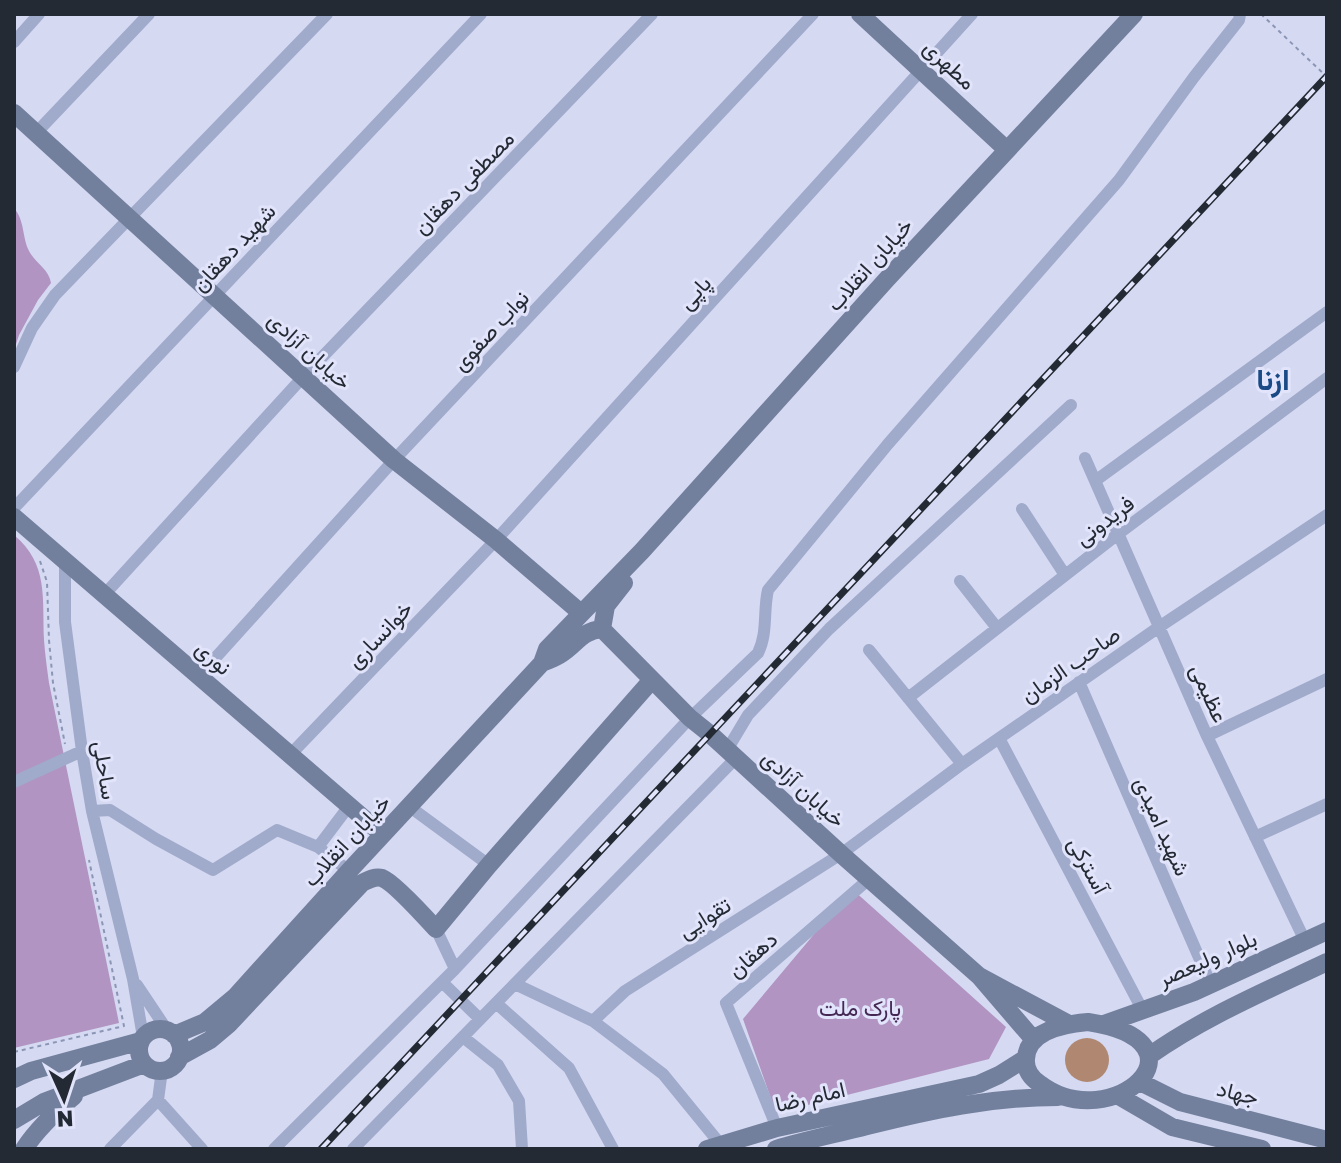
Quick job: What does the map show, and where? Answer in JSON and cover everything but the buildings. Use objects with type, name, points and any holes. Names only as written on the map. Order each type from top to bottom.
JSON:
[{"type":"main road","name":"مطهری","points":[[860,14],[1007,150]]},
{"type":"main road","name":"خیابان انقلاب","points":[[542,663],[547,649],[642,551],[887,279],[1134,14]]},
{"type":"main road","name":"خیابان آزادی","points":[[14,113],[394,460],[496,540],[581,613]]},
{"type":"main road","name":"نوری","points":[[14,517],[382,834]]},
{"type":"main road","name":"خیابان انقلاب","points":[[179,1057],[210,1040],[229,1024],[356,877],[382,834],[542,663],[561,654],[585,633],[602,629],[606,606],[628,579],[642,551]]},
{"type":"main road","name":"خیابان آزادی","points":[[602,629],[690,718],[979,976]]},
{"type":"main road","points":[[356,877],[382,878],[436,929],[651,681]]},
{"type":"main road","name":"خیابان انقلاب","points":[[171,1033],[205,1022],[235,997],[356,877]]},
{"type":"main road","name":"بلوار ولیعصر","points":[[1104,1024],[1203,989],[1327,931]]},
{"type":"main road","points":[[1149,1056],[1210,1018],[1327,962]]},
{"type":"main road","points":[[979,976],[1067,1023]]},
{"type":"main road","points":[[979,976],[1034,1040]]},
{"type":"main road","points":[[1203,989],[1210,1018]]},
{"type":"main road","points":[[925,1103],[1028,1097],[1107,1098],[1126,1092],[1140,1082],[1148,1069],[1149,1056],[1142,1044],[1128,1033],[1104,1024],[1067,1023],[1048,1030],[1034,1040],[1026,1052],[1025,1065],[1032,1078],[1064,1097]]},
{"type":"main road","points":[[14,1079],[31,1071],[142,1039],[154,1030],[171,1033],[179,1041],[181,1049],[172,1066],[153,1067],[91,1083],[44,1102],[14,1120]]},
{"type":"main road","points":[[142,1039],[139,1053],[153,1067]]},
{"type":"main road","points":[[925,1103],[979,1084],[1026,1058]]},
{"type":"main road","name":"جهاد","points":[[1140,1082],[1180,1102],[1327,1140]]},
{"type":"main road","points":[[24,1149],[53,1114],[91,1083]]},
{"type":"main road","points":[[1117,1095],[1172,1127],[1262,1149]]},
{"type":"main road","points":[[1172,1127],[1180,1102]]},
{"type":"main road","name":"امام رضا","points":[[714,1147],[777,1128],[925,1103]]},
{"type":"main road","name":"امام رضا","points":[[776,1149],[925,1103]]},
{"type":"street","points":[[14,42],[39,14]]},
{"type":"street","points":[[36,133],[149,14]]},
{"type":"street","points":[[14,367],[32,328],[55,295],[327,14]]},
{"type":"street","name":"شهید دهقان","points":[[14,508],[481,14]]},
{"type":"street","name":"مصطفی دهقان","points":[[104,595],[303,377],[652,14]]},
{"type":"street","name":"نواب صفوی","points":[[199,676],[394,460],[813,14]]},
{"type":"street","points":[[920,70],[972,14]]},
{"type":"street","points":[[274,1149],[455,969],[690,718],[758,653],[764,642],[768,590],[888,444],[1119,180],[1239,20],[1240,14]]},
{"type":"street","name":"پاپی","points":[[496,540],[920,70]]},
{"type":"street","points":[[1095,481],[1327,312]]},
{"type":"street","name":"فریدونی","points":[[908,698],[1118,534],[1327,378]]},
{"type":"street","points":[[353,1149],[515,984],[732,754],[748,715],[829,629],[1071,405]]},
{"type":"street","name":"عظیمی","points":[[1085,458],[1207,736],[1305,941]]},
{"type":"street","points":[[1022,509],[1065,575]]},
{"type":"street","name":"صاحب الزمان","points":[[841,854],[1079,682],[1327,515]]},
{"type":"street","name":"خوانساری","points":[[290,755],[496,540]]},
{"type":"street","name":"ساحلی","points":[[65,562],[65,622],[82,751],[92,811],[133,979],[142,1039]]},
{"type":"street","points":[[960,581],[997,628]]},
{"type":"street","points":[[869,650],[962,764]]},
{"type":"street","points":[[1207,736],[1327,679]]},
{"type":"street","name":"شهید امیدی","points":[[1079,682],[1203,989]]},
{"type":"street","name":"آسترکی","points":[[999,738],[1143,1011]]},
{"type":"street","points":[[14,782],[82,751]]},
{"type":"street","points":[[1255,837],[1327,804]]},
{"type":"street","points":[[318,847],[349,806]]},
{"type":"street","points":[[410,807],[489,865]]},
{"type":"street","points":[[92,811],[110,810],[213,870],[277,830],[318,847],[356,877]]},
{"type":"street","name":"تقوایی","points":[[593,1021],[625,991],[841,854]]},
{"type":"street","name":"دهقان","points":[[777,1128],[726,1003],[869,879]]},
{"type":"street","points":[[436,929],[455,969]]},
{"type":"street","points":[[133,979],[171,1033]]},
{"type":"street","points":[[442,982],[480,1019]]},
{"type":"street","points":[[515,984],[593,1021],[663,1074],[714,1147]]},
{"type":"street","points":[[496,1003],[569,1068],[613,1149]]},
{"type":"street","points":[[463,1037],[498,1065],[519,1101],[522,1149]]},
{"type":"street","points":[[153,1067],[158,1100],[202,1149]]},
{"type":"street","points":[[110,1149],[158,1100]]},
{"type":"path","points":[[1261,14],[1327,77]]},
{"type":"path","points":[[39,559],[47,582],[53,683],[68,757]]},
{"type":"path","points":[[14,1052],[124,1026],[90,862]]},
{"type":"green space","points":[[14,208],[29,251],[48,274],[51,283],[38,300],[14,350]]},
{"type":"green space","points":[[14,535],[33,558],[41,583],[49,683],[119,1023],[14,1048]]},
{"type":"green space","name":"پارک ملت","points":[[852,889],[1006,1027],[989,1059],[776,1113],[743,1019]]},
{"type":"shaded area","points":[[1087,1038],[1102,1045],[1109,1060],[1102,1075],[1087,1082],[1072,1075],[1065,1060],[1072,1045]]},
{"type":"railway","points":[[321,1149],[1327,76]]},
{"type":"district","name":"ازنا","points":[[1273,379]]}]
